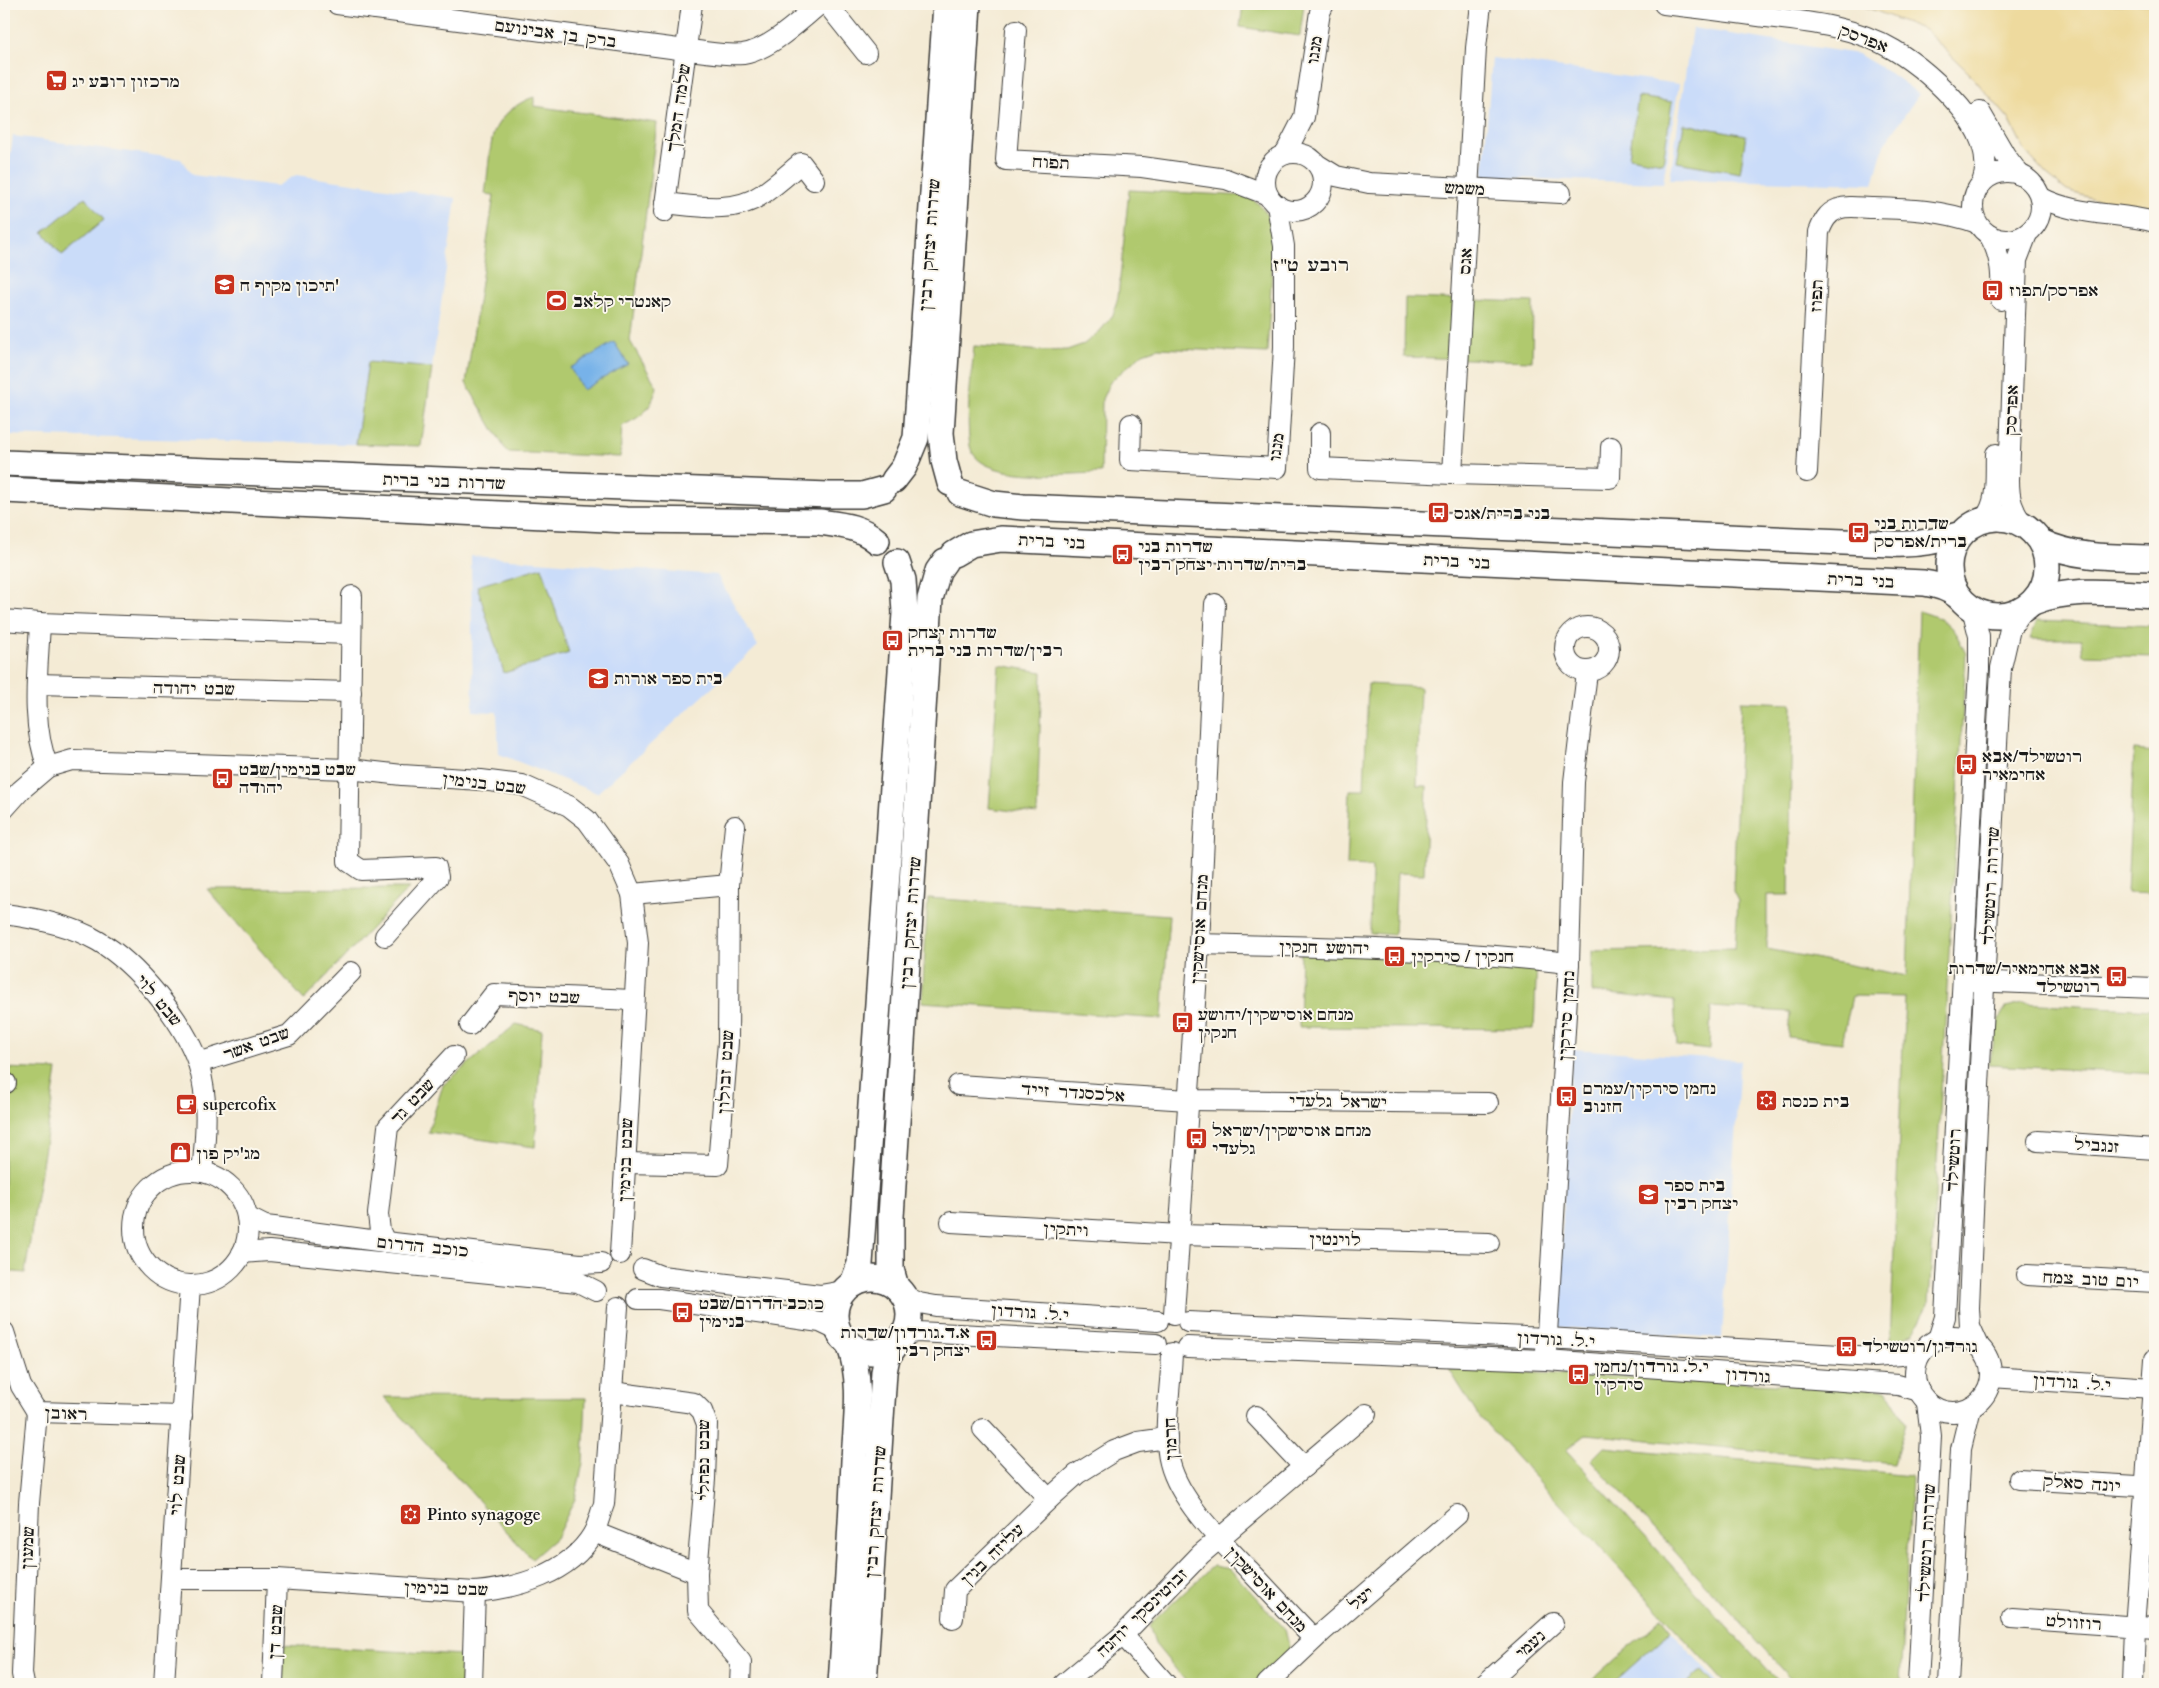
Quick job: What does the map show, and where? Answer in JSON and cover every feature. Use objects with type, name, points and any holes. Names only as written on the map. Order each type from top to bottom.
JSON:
[{"type":"main road","name":"שדרות יצחק רבין","points":[[889,485],[904,467],[916,438],[946,4]]},
{"type":"main road","name":"שדרות יצחק רבין","points":[[955,488],[944,462],[942,433],[968,4]]},
{"type":"main road","name":"שדרות בני ברית","points":[[4,463],[828,495],[862,495],[889,485]]},
{"type":"main road","points":[[922,473],[937,476],[955,488],[966,509],[967,521],[963,541],[950,558],[934,566],[908,567],[896,562],[885,553],[877,541],[873,528],[873,514],[877,501],[889,485],[908,474],[922,473]]},
{"type":"main road","name":"בני ברית","points":[[955,488],[994,504],[1023,507],[1892,544],[1934,542],[1961,534]]},
{"type":"main road","name":"שדרות בני ברית","points":[[4,490],[627,520],[819,522],[849,526],[869,534],[877,541]]},
{"type":"main road","points":[[2028,606],[2044,586],[2048,567],[2046,554],[2034,532],[2024,525],[2005,518],[1984,519],[1961,534],[1952,549],[1949,566],[1951,582],[1966,603],[1984,614],[2010,615],[2050,596],[2078,593],[2155,595]]},
{"type":"main road","name":"בני ברית","points":[[950,558],[971,544],[1001,539],[1924,583],[1951,590],[1966,603]]},
{"type":"main road","points":[[2041,542],[2056,549],[2080,555],[2155,558]]},
{"type":"main road","name":"שדרות יצחק רבין","points":[[900,1291],[891,1269],[891,1217],[930,599],[938,571],[950,558]]},
{"type":"main road","name":"שדרות יצחק רבין","points":[[849,1287],[860,1264],[905,613],[903,580],[896,562]]},
{"type":"main road","points":[[875,1278],[886,1281],[900,1291],[909,1314],[900,1338],[888,1349],[868,1352],[844,1338],[836,1321],[836,1311],[838,1300],[849,1287],[864,1279],[875,1278]]},
{"type":"main road","name":"שדרות יצחק רבין","points":[[840,1684],[852,1509],[857,1399],[854,1358],[844,1338]]},
{"type":"main road","name":"שדרות יצחק רבין","points":[[864,1684],[884,1372],[887,1357],[900,1338]]},
{"type":"street","name":"ברק בן אבינועם","points":[[337,4],[372,6],[686,50],[741,54],[753,52],[769,43],[820,4]]},
{"type":"street","name":"שלמה המלך","points":[[692,4],[665,207],[714,207],[743,204],[760,196],[801,163],[814,180]]},
{"type":"street","points":[[827,4],[866,53]]},
{"type":"street","name":"אגס","points":[[1469,4],[1476,48]]},
{"type":"street","name":"אגס","points":[[1452,474],[1476,48],[1481,4]]},
{"type":"street","name":"אפרסק","points":[[1664,4],[1823,24],[1854,32],[1894,50],[1926,74],[1965,113],[1984,151],[1986,168],[1979,188]]},
{"type":"street","name":"אפרסק","points":[[1774,4],[1826,11],[1851,17],[1885,30],[1916,48],[1950,76],[1976,105],[2005,154],[2020,175]]},
{"type":"street","name":"מנגו","points":[[1279,158],[1304,118],[1321,7]]},
{"type":"street","name":"תפוח","points":[[1016,30],[1006,160],[1130,166],[1226,179],[1272,200]]},
{"type":"street","name":"מנגו","points":[[1304,118],[1316,163]]},
{"type":"street","points":[[1301,154],[1316,163],[1323,178],[1322,192],[1319,198],[1308,208],[1301,211],[1284,210],[1272,200],[1266,178],[1279,158],[1301,154]]},
{"type":"street","name":"תפוח","points":[[1226,179],[1254,173],[1279,158]]},
{"type":"street","name":"משמש","points":[[1316,163],[1336,176],[1369,183],[1561,193]]},
{"type":"street","points":[[2032,229],[2040,212],[2040,198],[2033,184],[2020,175],[2000,173],[1990,177],[1979,188],[1973,206],[1983,229],[2000,240],[2011,240],[2032,229],[2082,211]]},
{"type":"street","name":"משמש","points":[[1319,198],[1369,183]]},
{"type":"street","name":"תפוז","points":[[1920,210],[1951,202],[1979,188]]},
{"type":"street","points":[[2040,198],[2082,211],[2117,214],[2155,222]]},
{"type":"street","name":"מנגו","points":[[1131,424],[1130,460],[1276,468],[1284,347],[1284,246],[1272,200]]},
{"type":"street","name":"תפוז","points":[[1807,472],[1819,232],[1822,222],[1830,213],[1840,208],[1920,210],[1952,214],[1983,229]]},
{"type":"street","name":"מנגו","points":[[1284,246],[1301,211]]},
{"type":"street","name":"אפרסק","points":[[1983,229],[1998,252],[2002,273],[1994,493],[1992,508],[1984,519]]},
{"type":"street","name":"אפרסק","points":[[2024,525],[2014,511],[2010,500],[2009,480],[2017,260],[2032,229]]},
{"type":"street","points":[[1320,434],[1320,468],[1452,474],[1610,478],[1611,447]]},
{"type":"street","points":[[352,596],[348,860],[361,870],[436,867],[438,877],[385,936]]},
{"type":"street","name":"שדרות רוטשילד","points":[[1963,980],[1980,669],[1979,636],[1966,603]]},
{"type":"street","name":"מנחם אוסישקין","points":[[1173,1319],[1199,944],[1215,604]]},
{"type":"street","name":"שדרות רוטשילד","points":[[1979,1346],[1970,1326],[1969,1308],[2001,668],[2010,629],[2028,606]]},
{"type":"street","points":[[4,620],[40,623],[350,634]]},
{"type":"street","points":[[40,623],[37,684],[39,741],[48,768]]},
{"type":"street","name":"נחמן סירקין","points":[[1546,1360],[1569,963],[1574,782],[1587,672]]},
{"type":"street","name":"שבט יהודה","points":[[37,684],[351,692]]},
{"type":"street","name":"שבט בנימין","points":[[4,810],[21,790],[48,768],[72,760],[349,769],[402,775],[481,780],[522,785],[569,806],[587,820],[619,864],[632,894],[638,942],[633,1000],[620,1254]]},
{"type":"street","name":"שבט זבולון","points":[[625,1163],[718,1165],[728,1042],[729,885],[735,826]]},
{"type":"street","points":[[632,894],[729,885]]},
{"type":"street","name":"שבט לוי","points":[[4,914],[66,927],[98,941],[147,983],[186,1034],[198,1063],[204,1090],[205,1124],[202,1172]]},
{"type":"street","name":"יהושע חנקין","points":[[1199,944],[1384,948],[1502,956],[1569,963]]},
{"type":"street","name":"שבט אשר","points":[[198,1063],[289,1036],[351,972]]},
{"type":"street","points":[[1963,980],[2155,988]]},
{"type":"street","name":"רוטשילד","points":[[1931,1344],[1945,1317],[1963,980]]},
{"type":"street","name":"שבט יוסף","points":[[470,1025],[494,994],[633,1000]]},
{"type":"street","name":"שבט גד","points":[[385,1242],[380,1231],[378,1214],[388,1126],[454,1056]]},
{"type":"street","name":"אלכסנדר זייד","points":[[958,1085],[1188,1100]]},
{"type":"street","name":"ישראל גלעדי","points":[[1188,1100],[1488,1103]]},
{"type":"street","name":"זנגביל","points":[[2038,1141],[2155,1148]]},
{"type":"street","points":[[182,1172],[202,1172],[216,1176],[238,1196],[247,1217],[248,1229],[242,1254],[221,1277],[206,1283],[190,1285],[173,1282],[158,1274],[145,1262],[137,1246],[134,1229],[137,1209],[147,1191],[163,1178],[182,1172]]},
{"type":"street","points":[[359,1239],[378,1214]]},
{"type":"street","name":"כוכב הדרום","points":[[247,1217],[266,1226],[359,1239],[580,1264],[601,1263]]},
{"type":"street","name":"ויתקין","points":[[951,1222],[1180,1235]]},
{"type":"street","name":"לוינטין","points":[[1180,1235],[1489,1243]]},
{"type":"street","name":"כוכב הדרום","points":[[242,1254],[269,1251],[578,1282],[596,1291]]},
{"type":"street","points":[[620,1254],[634,1258],[643,1269],[646,1285],[638,1299],[632,1304],[618,1307],[605,1302],[596,1291],[594,1276],[606,1258],[620,1254]]},
{"type":"street","points":[[643,1269],[661,1276],[820,1295],[849,1287]]},
{"type":"street","name":"יום טוב צמח","points":[[2027,1275],[2155,1282]]},
{"type":"street","name":"שבט לוי","points":[[164,1684],[190,1285]]},
{"type":"street","name":"י.ל. גורדון","points":[[900,1291],[919,1303],[936,1306],[1874,1357],[1901,1355],[1931,1344]]},
{"type":"street","points":[[638,1299],[659,1299],[820,1322],[844,1338]]},
{"type":"street","name":"שבט בנימין","points":[[172,1579],[277,1579],[475,1592],[509,1586],[540,1577],[565,1562],[582,1548],[594,1532],[604,1504],[618,1307]]},
{"type":"street","points":[[1173,1319],[1192,1332],[1171,1348],[1153,1332],[1173,1319]]},
{"type":"street","name":"ראובן","points":[[4,1332],[20,1386],[37,1412],[182,1416]]},
{"type":"street","name":"י.ל. גורדון","points":[[900,1338],[924,1332],[1171,1348],[1546,1360]]},
{"type":"street","points":[[1948,1336],[1960,1336],[1979,1346],[1986,1355],[1991,1377],[1985,1395],[1971,1408],[1960,1412],[1949,1412],[1937,1409],[1923,1397],[1915,1381],[1915,1370],[1918,1359],[1931,1344],[1948,1336]]},
{"type":"street","name":"חרמון","points":[[1171,1348],[1167,1438],[1170,1464],[1178,1483],[1189,1500],[1220,1539]]},
{"type":"street","points":[[2133,1684],[2135,1627],[2150,1487],[2152,1388],[2155,1359]]},
{"type":"street","name":"גורדון","points":[[1546,1360],[1898,1385],[1923,1397]]},
{"type":"street","name":"י.ל. גורדון","points":[[1991,1377],[2152,1388]]},
{"type":"street","name":"שבט נפתלי","points":[[612,1392],[694,1403],[702,1410],[707,1424],[705,1479],[697,1573],[698,1611],[741,1662],[740,1684]]},
{"type":"street","name":"שדרות רוטשילד","points":[[1918,1684],[1931,1436],[1923,1397]]},
{"type":"street","name":"שדרות רוטשילד","points":[[1948,1684],[1961,1449],[1971,1408]]},
{"type":"street","name":"שמעון","points":[[24,1684],[22,1674],[29,1503],[37,1412]]},
{"type":"street","name":"זבוטינסקי יוהנה","points":[[1064,1684],[1123,1635],[1202,1554],[1366,1414]]},
{"type":"street","points":[[1256,1416],[1304,1467]]},
{"type":"street","points":[[983,1429],[1049,1498]]},
{"type":"street","name":"עליזה בגין","points":[[953,1618],[955,1590],[1049,1498],[1077,1474],[1114,1450],[1138,1442],[1167,1438]]},
{"type":"street","name":"יונה סאלק","points":[[2019,1479],[2150,1487]]},
{"type":"street","name":"יעל","points":[[1267,1684],[1314,1639],[1457,1515]]},
{"type":"street","points":[[594,1532],[697,1573]]},
{"type":"street","name":"מנחם אוסישקין","points":[[1220,1539],[1314,1639]]},
{"type":"street","name":"שבט דן","points":[[273,1684],[277,1579]]},
{"type":"street","points":[[472,1684],[475,1592]]},
{"type":"street","name":"רוזוולט","points":[[2012,1618],[2155,1628]]},
{"type":"street","name":"נעמי","points":[[1485,1684],[1552,1624]]},
{"type":"street","points":[[1123,1635],[1166,1684]]},
{"type":"shaded area","points":[[1692,28],[1858,54],[1887,71],[1919,94],[1884,145],[1873,184],[1670,179]]},
{"type":"shaded area","points":[[1492,58],[1679,84],[1663,183],[1483,177]]},
{"type":"shaded area","name":"תיכון מקיף ח'","points":[[13,136],[181,159],[192,175],[277,186],[296,175],[456,198],[421,446],[4,435],[4,202]]},
{"type":"shaded area","name":"בית ספר אורות","points":[[471,556],[717,575],[758,646],[597,793],[499,754],[497,712],[473,711]]},
{"type":"shaded area","name":"בית ספר יצחק רבין","points":[[1572,1049],[1740,1060],[1722,1338],[1557,1327]]},
{"type":"shaded area","points":[[1671,1631],[1719,1684],[1612,1684]]},
{"type":"green space","points":[[1243,4],[1304,4],[1300,36],[1240,27]]},
{"type":"green space","name":"קאנטרי קלאב","points":[[534,97],[534,106],[657,123],[630,341],[657,387],[649,407],[636,419],[622,426],[620,457],[507,452],[466,383],[494,195],[485,194],[492,139],[497,126],[505,115],[516,106]]},
{"type":"green space","points":[[1638,97],[1672,102],[1663,163],[1629,157]]},
{"type":"green space","points":[[1684,124],[1746,135],[1740,173],[1677,162]]},
{"type":"green space","points":[[1129,190],[1247,196],[1262,208],[1271,224],[1274,237],[1267,353],[1158,348],[1143,353],[1110,382],[1102,399],[1101,473],[1027,474],[990,466],[977,458],[970,446],[969,410],[974,346],[1045,351],[1067,350],[1084,344],[1100,331],[1113,315],[1118,297]]},
{"type":"green space","points":[[85,197],[104,220],[62,255],[43,232]]},
{"type":"green space","points":[[1405,298],[1533,302],[1532,361],[1404,357]]},
{"type":"green space","points":[[368,362],[432,368],[421,446],[356,444]]},
{"type":"green space","points":[[542,567],[569,653],[504,673],[477,586]]},
{"type":"green space","points":[[1919,611],[1944,621],[1949,625],[1966,654],[1929,1304],[1914,1332],[1890,1343],[1905,997],[1852,996],[1842,1043],[1788,1037],[1790,1012],[1711,1007],[1709,1050],[1677,1046],[1674,1001],[1592,992],[1592,951],[1735,948],[1738,901],[1733,891],[1741,701],[1792,703],[1789,895],[1767,895],[1767,949],[1907,976]]},
{"type":"green space","points":[[2037,621],[2155,626],[2155,657],[2083,655],[2081,639],[2030,639]]},
{"type":"green space","points":[[999,665],[1042,672],[1037,814],[989,808]]},
{"type":"green space","points":[[1368,684],[1420,687],[1417,786],[1427,786],[1424,874],[1397,873],[1394,935],[1370,933],[1372,867],[1347,866],[1350,790],[1364,790]]},
{"type":"green space","points":[[2134,750],[2155,752],[2155,894],[2127,893]]},
{"type":"green space","points":[[409,888],[304,1000],[207,889]]},
{"type":"green space","points":[[928,898],[1169,915],[1162,1019],[922,1002]]},
{"type":"green space","points":[[1301,948],[1537,959],[1534,1029],[1299,1027]]},
{"type":"green space","points":[[2022,1003],[2155,1010],[2155,1074],[1989,1065],[1999,1019],[2006,1007]]},
{"type":"green space","points":[[516,1024],[542,1030],[535,1147],[428,1132],[443,1085]]},
{"type":"green space","points":[[4,1068],[57,1070],[25,1273],[4,1271]]},
{"type":"green space","points":[[1449,1369],[1886,1389],[1906,1423],[1894,1464],[1587,1434],[1566,1450],[1780,1684],[1726,1684],[1477,1414]]},
{"type":"green space","points":[[384,1397],[586,1398],[583,1463],[575,1499],[556,1538],[532,1559]]},
{"type":"green space","points":[[1604,1447],[1911,1476],[1900,1684],[1796,1684],[1591,1460]]},
{"type":"green space","points":[[1213,1566],[1230,1569],[1285,1629],[1290,1651],[1253,1684],[1188,1684],[1155,1644],[1149,1625]]},
{"type":"green space","points":[[1661,1618],[1671,1631],[1612,1684],[1588,1684]]},
{"type":"green space","points":[[282,1645],[462,1655],[462,1684],[283,1684]]},
{"type":"green space","points":[[1702,1670],[1715,1684],[1686,1684]]},
{"type":"sand","points":[[1858,4],[2155,4],[2155,216],[2067,191],[2047,175],[2025,151],[2009,119],[1969,73],[1925,30]]},
{"type":"water","points":[[614,342],[628,364],[583,390],[570,368]]},
{"type":"place","name":"מרכזון רובע יג","points":[[56,81]]},
{"type":"place","name":"תיכון מקיף ח'","points":[[224,285]]},
{"type":"place","name":"אפרסק/תפוז","points":[[1993,290]]},
{"type":"place","name":"קאנטרי קלאב","points":[[557,301]]},
{"type":"place","name":"בני ברית/אגס","points":[[1438,513]]},
{"type":"place","name":"שדרות בני ברית/אפרסק","points":[[1858,532]]},
{"type":"place","name":"שדרות בני ברית/שדרות יצחק רבין","points":[[1122,555]]},
{"type":"place","name":"שדרות יצחק רבין/שדרות בני ברית","points":[[892,641]]},
{"type":"place","name":"בית ספר אורות","points":[[598,678]]},
{"type":"place","name":"רוטשילד/אבא אחימאיר","points":[[1966,765]]},
{"type":"place","name":"שבט בנימין/שבט יהודה","points":[[223,778]]},
{"type":"place","name":"חנקין / סירקין","points":[[1395,956]]},
{"type":"place","name":"אבא אחימאיר/שדרות רוטשילד","points":[[2116,977]]},
{"type":"place","name":"מנחם אוסישקין/יהושע חנקין","points":[[1182,1023]]},
{"type":"place","name":"נחמן סירקין/עמרם חזנוב","points":[[1567,1097]]},
{"type":"place","name":"בית כנסת","points":[[1766,1101]]},
{"type":"place","name":"supercofix","points":[[187,1104]]},
{"type":"place","name":"מנחם אוסישקין/ישראל גלעדי","points":[[1196,1139]]},
{"type":"place","name":"מג'יק פון","points":[[180,1153]]},
{"type":"place","name":"בית ספר יצחק רבין","points":[[1648,1194]]},
{"type":"place","name":"כוכב הדרום/שבט בנימין","points":[[683,1312]]},
{"type":"place","name":"א.ד.גורדון/שדרות יצחק רבין","points":[[986,1341]]},
{"type":"place","name":"גורדון/רוטשילד","points":[[1846,1346]]},
{"type":"place","name":"י.ל. גורדון/נחמן סירקין","points":[[1578,1375]]},
{"type":"place","name":"Pinto synagoge","points":[[411,1514]]},
{"type":"district","name":"רובע ט\"ז","points":[[1311,265]]}]
